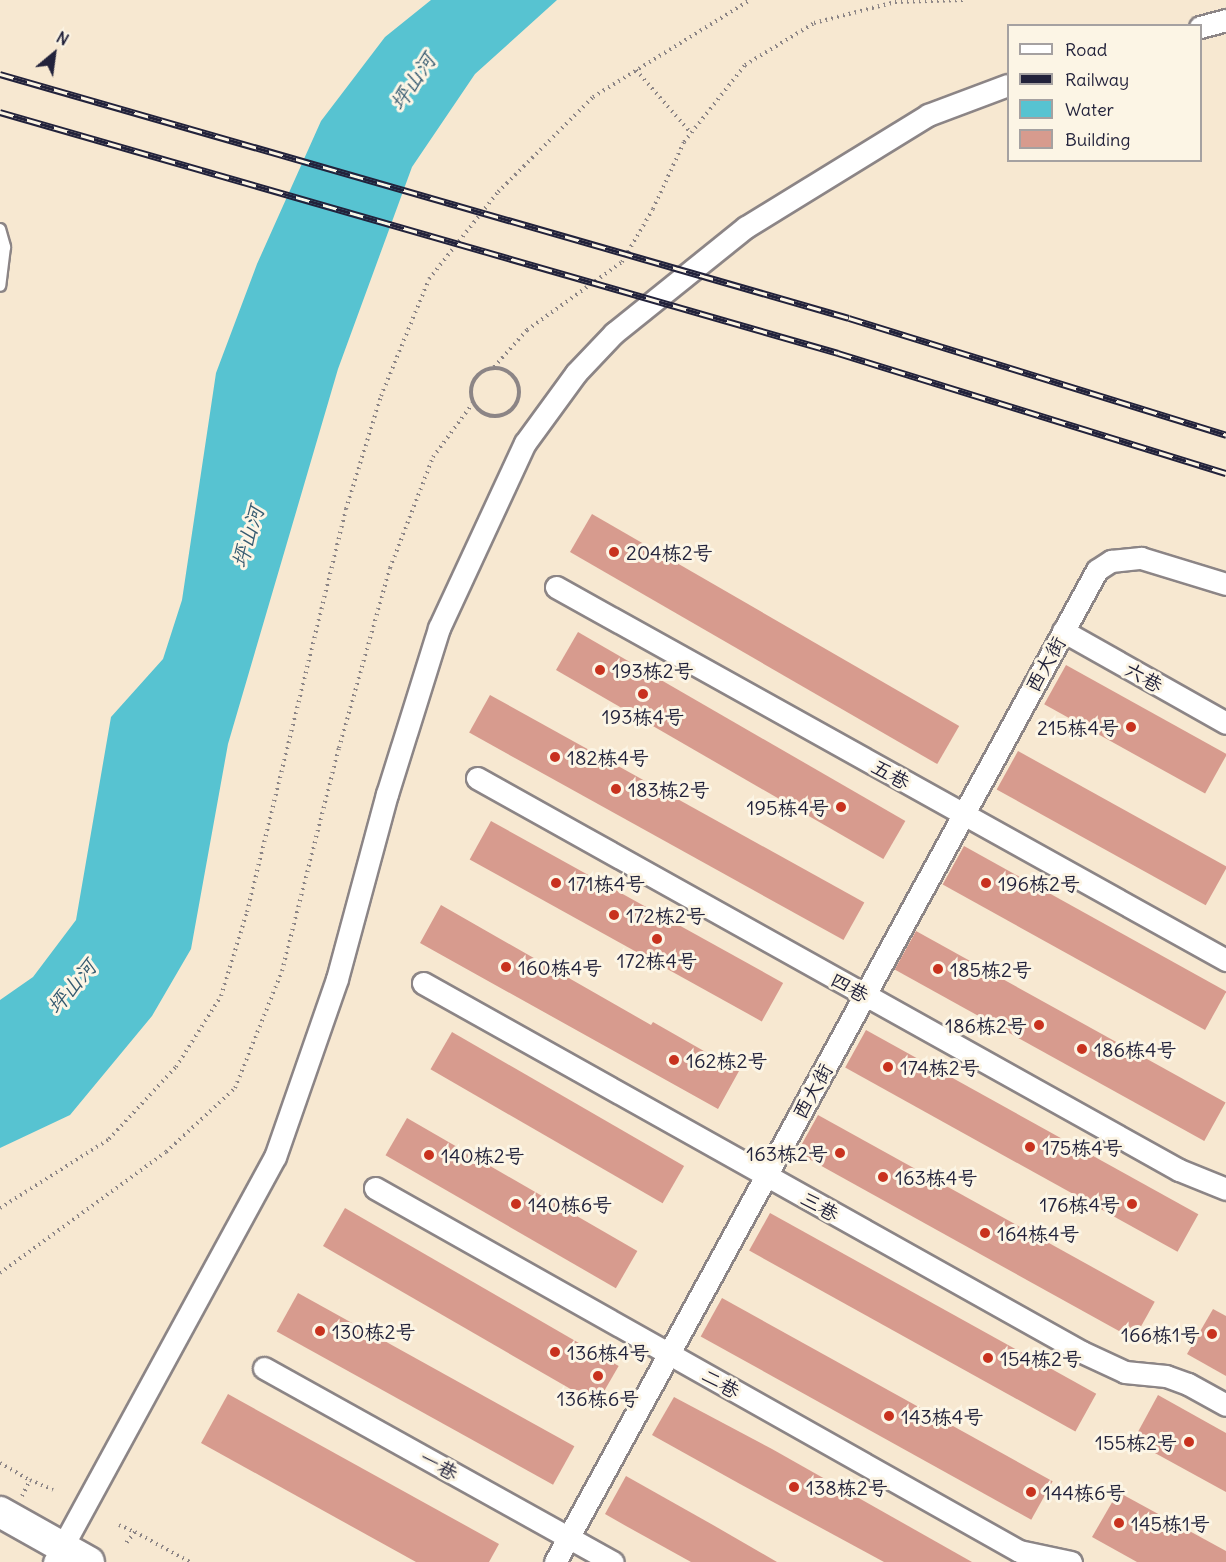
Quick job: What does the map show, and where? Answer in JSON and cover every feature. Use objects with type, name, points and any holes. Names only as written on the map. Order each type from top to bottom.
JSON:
[{"type":"main road","points":[[10,1506],[58,1554],[89,1562]]},
{"type":"street","points":[[1202,26],[1226,20]]},
{"type":"street","points":[[58,1554],[274,1156],[337,979],[387,794],[438,628],[525,443],[576,373],[614,333],[746,227],[928,115],[1007,86]]},
{"type":"street","name":"西大街","points":[[555,1562],[1097,570],[1111,561],[1141,558],[1226,584]]},
{"type":"street","name":"五巷","points":[[556,587],[1226,960]]},
{"type":"street","name":"六巷","points":[[1066,625],[1226,723]]},
{"type":"street","name":"四巷","points":[[477,778],[1179,1170],[1226,1189]]},
{"type":"street","name":"三巷","points":[[423,983],[1082,1352],[1125,1372],[1166,1376],[1188,1384],[1226,1405]]},
{"type":"street","name":"二巷","points":[[375,1188],[1019,1551],[1071,1562]]},
{"type":"street","name":"一巷","points":[[264,1368],[613,1562]]},
{"type":"lane","points":[[0,230],[5,247],[0,286]]},
{"type":"path","points":[[0,1208],[109,1139],[176,1067],[221,996],[247,912],[346,509],[381,396],[429,279],[506,184],[592,97],[750,0]]},
{"type":"path","points":[[0,1273],[166,1152],[235,1088],[282,970],[339,748],[390,568],[433,458],[473,403],[474,379],[494,368],[527,330],[622,262],[691,133],[745,65],[814,23],[894,2],[963,0]]},
{"type":"path","points":[[636,70],[691,133]]},
{"type":"path","points":[[473,403],[478,410],[494,416],[514,406],[519,392],[514,377],[494,368]]},
{"type":"path","points":[[0,1463],[53,1490]]},
{"type":"path","points":[[10,1506],[30,1480]]},
{"type":"path","points":[[118,1525],[190,1562]]},
{"type":"path","points":[[126,1543],[135,1532]]},
{"type":"water","name":"坪山河","points":[[431,0],[557,0],[475,74],[412,167],[338,369],[228,744],[191,949],[152,1016],[70,1115],[0,1148],[0,1000],[33,977],[76,920],[111,717],[163,659],[182,600],[216,373],[257,264],[321,121],[385,37]]},
{"type":"building","points":[[592,514],[959,726],[937,764],[570,552]]},
{"type":"building","points":[[578,632],[905,821],[883,859],[556,670]]},
{"type":"building","points":[[1066,665],[1226,754],[1205,794],[1044,704]]},
{"type":"building","points":[[490,695],[864,902],[843,940],[469,733]]},
{"type":"building","points":[[1018,751],[1226,866],[1206,905],[997,789]]},
{"type":"building","points":[[491,821],[783,983],[762,1021],[470,859]]},
{"type":"building","points":[[964,846],[1226,991],[1205,1030],[943,884]]},
{"type":"building","points":[[441,905],[651,1025],[653,1022],[739,1071],[718,1109],[420,943]]},
{"type":"building","points":[[916,931],[1226,1103],[1204,1141],[895,969]]},
{"type":"building","points":[[866,1030],[1198,1214],[1178,1252],[845,1068]]},
{"type":"building","points":[[452,1032],[684,1166],[663,1203],[431,1069]]},
{"type":"building","points":[[818,1115],[1155,1302],[1134,1339],[797,1153]]},
{"type":"building","points":[[407,1118],[637,1251],[616,1288],[386,1155]]},
{"type":"building","points":[[345,1208],[619,1366],[597,1404],[323,1246]]},
{"type":"building","points":[[770,1213],[1096,1394],[1075,1431],[749,1251]]},
{"type":"building","points":[[298,1293],[574,1446],[553,1485],[277,1331]]},
{"type":"building","points":[[722,1298],[1053,1481],[1031,1520],[701,1336]]},
{"type":"building","name":"166栋1号","points":[[1213,1309],[1226,1316],[1226,1376],[1187,1354]]},
{"type":"building","points":[[228,1394],[499,1544],[489,1562],[416,1562],[201,1443]]},
{"type":"building","points":[[1158,1395],[1226,1433],[1226,1492],[1133,1441]]},
{"type":"building","points":[[674,1397],[772,1449],[972,1562],[884,1562],[740,1484],[652,1435]]},
{"type":"building","points":[[626,1476],[777,1562],[691,1562],[626,1526],[605,1514]]},
{"type":"building","points":[[1118,1492],[1226,1551],[1226,1562],[1137,1562],[1092,1537]]},
{"type":"railway","points":[[0,74],[849,318],[1226,435]]},
{"type":"railway","points":[[0,112],[838,353],[1226,473]]},
{"type":"place","name":"204栋2号","points":[[614,552]]},
{"type":"place","name":"193栋2号","points":[[600,670]]},
{"type":"place","name":"193栋4号","points":[[643,694]]},
{"type":"place","name":"215栋4号","points":[[1131,727]]},
{"type":"place","name":"182栋4号","points":[[555,757]]},
{"type":"place","name":"183栋2号","points":[[616,789]]},
{"type":"place","name":"195栋4号","points":[[841,807]]},
{"type":"place","name":"171栋4号","points":[[556,883]]},
{"type":"place","name":"196栋2号","points":[[986,883]]},
{"type":"place","name":"172栋2号","points":[[614,915]]},
{"type":"place","name":"172栋4号","points":[[657,939]]},
{"type":"place","name":"160栋4号","points":[[506,967]]},
{"type":"place","name":"185栋2号","points":[[938,969]]},
{"type":"place","name":"186栋2号","points":[[1039,1025]]},
{"type":"place","name":"186栋4号","points":[[1082,1049]]},
{"type":"place","name":"162栋2号","points":[[674,1060]]},
{"type":"place","name":"174栋2号","points":[[888,1067]]},
{"type":"place","name":"175栋4号","points":[[1030,1147]]},
{"type":"place","name":"163栋2号","points":[[840,1153]]},
{"type":"place","name":"140栋2号","points":[[429,1155]]},
{"type":"place","name":"163栋4号","points":[[883,1177]]},
{"type":"place","name":"140栋6号","points":[[516,1204]]},
{"type":"place","name":"176栋4号","points":[[1132,1204]]},
{"type":"place","name":"164栋4号","points":[[985,1233]]},
{"type":"place","name":"130栋2号","points":[[320,1331]]},
{"type":"place","name":"166栋1号","points":[[1212,1334]]},
{"type":"place","name":"136栋4号","points":[[555,1352]]},
{"type":"place","name":"154栋2号","points":[[988,1358]]},
{"type":"place","name":"136栋6号","points":[[598,1376]]},
{"type":"place","name":"143栋4号","points":[[889,1416]]},
{"type":"place","name":"155栋2号","points":[[1189,1442]]},
{"type":"place","name":"138栋2号","points":[[794,1487]]},
{"type":"place","name":"144栋6号","points":[[1031,1492]]},
{"type":"place","name":"145栋1号","points":[[1119,1523]]}]
